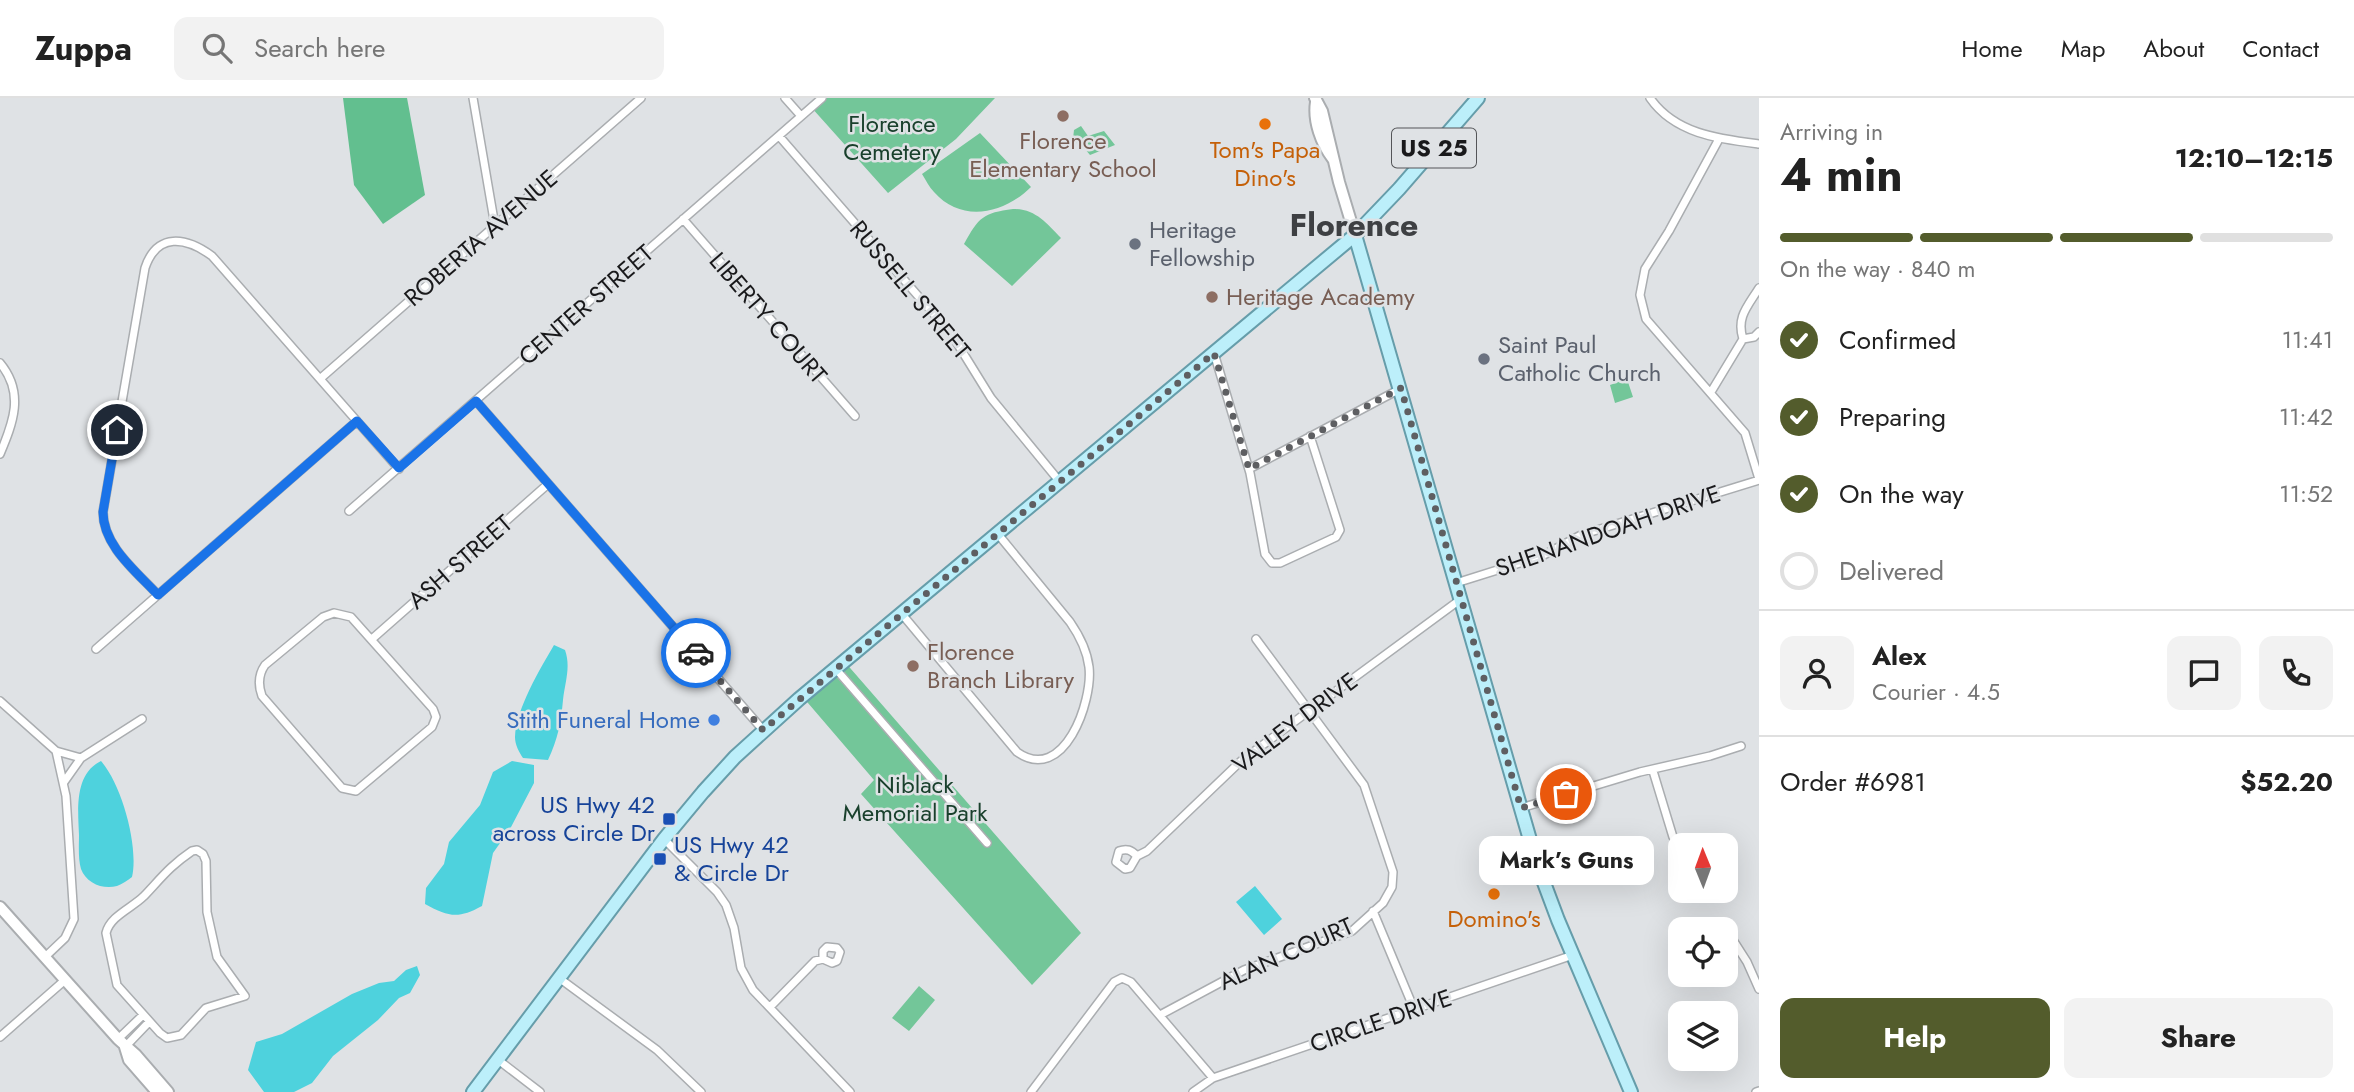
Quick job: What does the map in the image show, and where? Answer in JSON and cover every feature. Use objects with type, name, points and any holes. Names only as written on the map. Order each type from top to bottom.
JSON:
[{"type":"main road","name":"US 25","points":[[1355,235],[1478,98]]},
{"type":"main road","points":[[473,1092],[558,977],[704,789],[763,730],[1355,235],[1537,864],[1631,1092]]},
{"type":"street","points":[[472,98],[495,226]]},
{"type":"street","name":"ROBERTA AVENUE","points":[[321,378],[641,98]]},
{"type":"street","points":[[786,98],[802,116]]},
{"type":"street","name":"CENTER STREET","points":[[349,512],[822,98]]},
{"type":"street","points":[[1650,98],[1666,117],[1680,125],[1719,139],[1759,144]]},
{"type":"street","points":[[1316,100],[1315,113],[1324,148],[1333,159],[1355,235]]},
{"type":"street","name":"RUSSELL STREET","points":[[779,136],[952,335],[991,398],[1060,482]]},
{"type":"street","points":[[1719,139],[1645,269],[1640,295],[1646,319],[1745,433],[1759,479]]},
{"type":"street","name":"LIBERTY COURT","points":[[683,219],[855,416]]},
{"type":"street","points":[[158,595],[112,544],[103,518],[145,268],[153,249],[165,243],[178,242],[197,247],[212,256],[399,468]]},
{"type":"street","points":[[1743,339],[1739,327],[1741,318],[1759,289]]},
{"type":"street","points":[[1711,392],[1743,339],[1755,337],[1759,332]]},
{"type":"street","points":[[1214,353],[1249,469],[1265,554],[1272,563],[1280,563],[1336,537],[1340,530],[1310,436]]},
{"type":"street","points":[[0,363],[12,384],[15,407],[13,423],[0,454]]},
{"type":"street","points":[[1249,469],[1401,388]]},
{"type":"street","points":[[476,401],[763,730]]},
{"type":"street","points":[[96,649],[357,421]]},
{"type":"street","name":"SHENANDOAH DRIVE","points":[[1457,583],[1542,556],[1581,535],[1759,479]]},
{"type":"street","name":"ASH STREET","points":[[372,639],[548,485]]},
{"type":"street","points":[[901,613],[1017,751],[1038,759],[1059,749],[1074,732],[1084,709],[1089,682],[1087,656],[1070,622],[997,533]]},
{"type":"street","name":"VALLEY DRIVE","points":[[1137,856],[1147,851],[1241,761],[1461,599]]},
{"type":"street","points":[[340,613],[351,617],[372,639],[433,709],[436,717],[432,727],[360,789],[352,792],[342,788],[262,696],[259,680],[265,665],[328,614],[340,613]]},
{"type":"street","name":"ALAN COURT","points":[[1160,1015],[1244,970],[1344,935],[1383,903],[1391,892],[1394,880],[1391,865],[1364,785],[1256,639]]},
{"type":"street","points":[[835,668],[987,843]]},
{"type":"street","points":[[0,701],[56,751],[81,758]]},
{"type":"street","points":[[64,782],[81,758],[142,719]]},
{"type":"street","points":[[1521,808],[1640,772],[1653,771],[1741,746]]},
{"type":"street","points":[[45,957],[65,938],[75,919],[64,782],[56,751]]},
{"type":"street","points":[[1653,771],[1672,833]]},
{"type":"street","points":[[664,839],[717,892],[726,905],[745,976],[753,990],[850,1092]]},
{"type":"street","points":[[192,851],[199,851],[206,861],[207,912],[218,957],[245,996],[206,1008],[176,1037],[163,1036],[146,1018],[122,992],[115,980],[106,938],[107,928],[142,897],[173,864],[192,851]]},
{"type":"street","points":[[0,907],[121,1043],[136,1055],[169,1092]]},
{"type":"street","points":[[1373,911],[1414,1009]]},
{"type":"street","points":[[1738,949],[1759,989]]},
{"type":"street","name":"CIRCLE DRIVE","points":[[1193,1092],[1213,1078],[1573,955]]},
{"type":"street","points":[[771,1006],[816,961],[822,959]]},
{"type":"street","points":[[1752,972],[1759,965]]},
{"type":"street","points":[[558,977],[657,1050],[701,1092]]},
{"type":"street","points":[[1031,1092],[1122,978],[1131,982],[1213,1078]]},
{"type":"street","points":[[0,1037],[65,980]]},
{"type":"street","points":[[121,1043],[146,1018]]},
{"type":"street","points":[[121,1043],[129,1060],[158,1092]]},
{"type":"street","points":[[497,1059],[540,1092]]},
{"type":"green space","points":[[343,98],[407,98],[425,195],[383,224],[354,185]]},
{"type":"green space","name":"Florence Cemetery","points":[[822,98],[995,98],[956,139],[888,193],[811,107]]},
{"type":"green space","points":[[1081,126],[1088,136],[1104,131],[1115,145],[1090,155],[1073,139],[1074,130]]},
{"type":"green space","points":[[980,133],[1031,187],[1009,203],[983,211],[970,211],[945,202],[932,190],[922,174]]},
{"type":"green space","points":[[1013,209],[1034,214],[1061,238],[1012,286],[964,244],[983,218],[995,212]]},
{"type":"green space","points":[[1627,379],[1633,397],[1615,403],[1610,385]]},
{"type":"green space","name":"Niblack Memorial Park","points":[[844,661],[1081,933],[1032,985],[861,794],[874,780],[802,696]]},
{"type":"green space","points":[[919,986],[935,1000],[909,1031],[892,1018]]},
{"type":"water","points":[[554,645],[565,650],[568,662],[557,738],[548,760],[523,758],[515,740],[516,726],[530,690]]},
{"type":"water","points":[[101,761],[122,800],[133,850],[132,877],[112,887],[96,884],[87,878],[81,869],[79,856],[78,815],[82,784],[92,767]]},
{"type":"water","points":[[512,761],[534,765],[534,783],[510,829],[493,853],[482,906],[453,915],[425,904],[426,888],[444,864],[449,842],[480,805],[493,772]]},
{"type":"water","points":[[1255,886],[1282,919],[1264,935],[1236,902]]},
{"type":"water","points":[[417,966],[420,975],[410,993],[399,998],[378,1020],[333,1056],[312,1083],[294,1092],[264,1092],[248,1070],[256,1042],[282,1034],[352,994],[379,983],[394,981],[406,970]]},
{"type":"way so far","points":[[696,653],[763,730],[1214,353],[1249,469],[1401,388],[1521,808],[1566,794]]},
{"type":"place","name":"Florence Elementary School","points":[[1063,116]]},
{"type":"place","name":"Tom's Papa Dino's","points":[[1265,124]]},
{"type":"place","name":"Heritage Fellowship","points":[[1135,244]]},
{"type":"place","name":"Heritage Academy","points":[[1212,297]]},
{"type":"place","name":"Saint Paul Catholic Church","points":[[1484,359]]},
{"type":"place","name":"Florence Branch Library","points":[[913,666]]},
{"type":"place","name":"Stith Funeral Home","points":[[714,720]]},
{"type":"place","name":"Mark’s Guns","points":[[1566,794]]},
{"type":"place","name":"US Hwy 42 across Circle Dr","points":[[669,819]]},
{"type":"place","name":"US Hwy 42 & Circle Dr","points":[[660,859]]},
{"type":"place","name":"Domino's","points":[[1494,894]]},
{"type":"district","name":"Florence","points":[[1354,225]]},
{"type":"route","points":[[117,430],[103,512],[104,524],[112,544],[158,595],[357,421],[399,468],[476,401],[696,653]]}]
